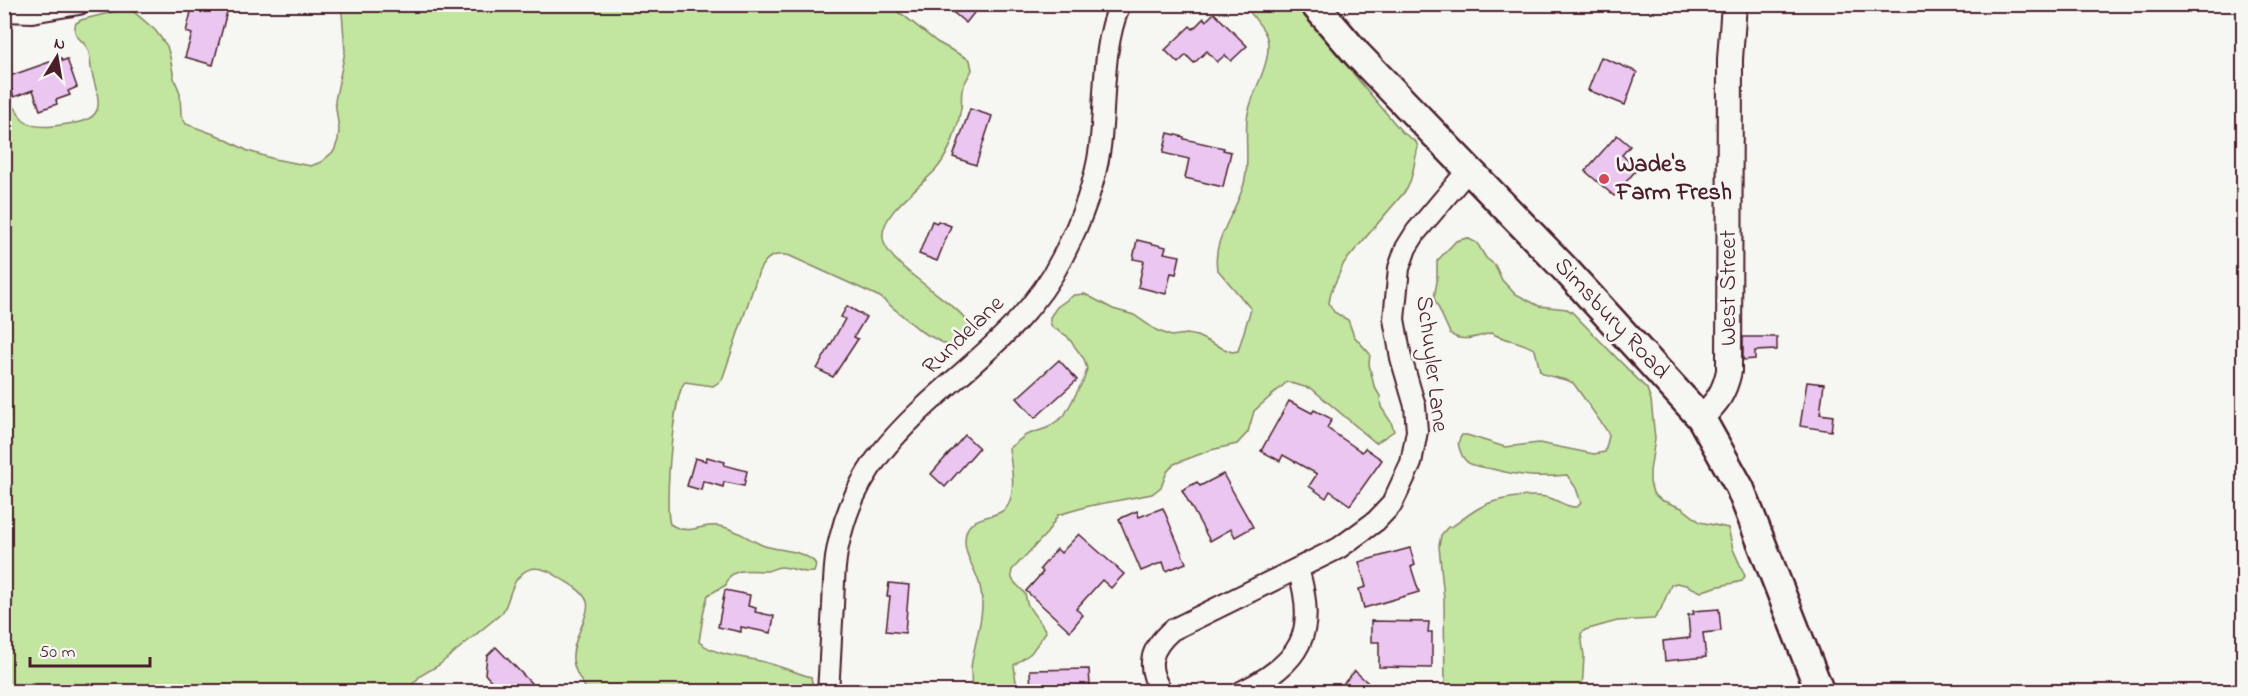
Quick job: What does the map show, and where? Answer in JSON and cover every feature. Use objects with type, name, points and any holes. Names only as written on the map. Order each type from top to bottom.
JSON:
[{"type":"main road","name":"Simsbury Road","points":[[1314,4],[1357,54],[1566,269],[1701,418],[1740,488],[1820,692]]},
{"type":"street","points":[[4,11],[32,12],[79,4]]},
{"type":"street","name":"Rundelane","points":[[828,692],[836,556],[844,525],[860,485],[881,452],[904,427],[1012,327],[1038,299],[1061,261],[1090,191],[1100,149],[1108,45],[1120,4]]},
{"type":"street","name":"West Street","points":[[1701,418],[1716,403],[1725,389],[1729,371],[1730,82],[1734,4]]},
{"type":"street","name":"Schuyler Lane","points":[[1162,692],[1153,678],[1152,663],[1155,651],[1167,634],[1209,610],[1339,548],[1376,521],[1392,504],[1407,474],[1415,447],[1417,417],[1412,391],[1401,358],[1394,319],[1398,268],[1416,232],[1469,169]]},
{"type":"street","points":[[1241,692],[1281,667],[1294,652],[1303,636],[1306,595],[1298,569]]},
{"type":"green space","points":[[320,5],[885,5],[903,15],[937,42],[970,60],[972,70],[962,90],[958,124],[946,154],[938,167],[888,218],[883,238],[888,250],[898,262],[956,309],[966,319],[970,328],[949,346],[922,332],[880,297],[790,256],[775,255],[765,262],[759,271],[722,380],[713,386],[685,382],[677,406],[669,474],[670,524],[689,530],[712,526],[725,527],[762,545],[806,556],[816,565],[814,572],[777,567],[767,571],[736,572],[728,579],[726,585],[708,595],[699,642],[715,651],[762,661],[811,677],[814,691],[588,691],[576,672],[573,657],[587,611],[587,602],[582,594],[571,585],[554,574],[535,568],[529,569],[519,577],[502,613],[439,665],[420,676],[407,691],[5,691],[5,101],[16,109],[24,121],[35,126],[48,127],[74,123],[92,117],[98,106],[98,98],[89,53],[75,32],[76,23],[124,9],[134,12],[155,30],[167,46],[180,93],[181,115],[186,124],[219,136],[248,151],[311,166],[321,162],[334,151],[338,140],[335,101],[345,52],[342,12],[338,8]]},
{"type":"green space","points":[[1246,5],[1296,5],[1402,132],[1416,142],[1418,147],[1407,189],[1344,263],[1331,292],[1329,303],[1334,312],[1348,320],[1354,336],[1370,354],[1369,364],[1374,386],[1380,396],[1381,407],[1394,431],[1376,443],[1312,389],[1287,382],[1254,411],[1248,432],[1237,444],[1211,450],[1174,464],[1167,472],[1161,487],[1152,494],[1089,506],[1058,515],[1047,533],[1012,570],[1011,574],[1013,581],[1025,594],[1029,607],[1046,632],[1031,653],[1014,665],[1017,691],[971,691],[971,668],[981,617],[982,596],[966,547],[966,533],[974,522],[1005,509],[1012,490],[1009,448],[1026,435],[1047,428],[1064,416],[1087,369],[1084,359],[1067,336],[1052,327],[1050,317],[1057,307],[1074,295],[1085,294],[1113,309],[1134,315],[1156,330],[1171,336],[1187,334],[1197,336],[1232,352],[1238,351],[1251,309],[1217,269],[1216,258],[1221,237],[1245,179],[1247,119],[1268,54],[1265,34]]},
{"type":"green space","points":[[1467,238],[1477,243],[1486,258],[1495,265],[1502,280],[1514,293],[1539,306],[1567,309],[1572,312],[1647,389],[1651,400],[1655,439],[1650,471],[1653,493],[1661,500],[1682,508],[1700,522],[1728,528],[1733,549],[1745,576],[1742,581],[1701,592],[1676,583],[1671,585],[1654,619],[1617,621],[1585,630],[1581,634],[1584,656],[1582,691],[1445,691],[1444,599],[1439,546],[1441,535],[1448,527],[1477,509],[1504,499],[1539,496],[1573,507],[1581,503],[1576,488],[1567,475],[1520,475],[1469,463],[1463,458],[1460,450],[1458,444],[1460,437],[1467,435],[1505,447],[1539,443],[1594,454],[1605,452],[1609,436],[1574,384],[1548,376],[1540,371],[1535,350],[1491,333],[1464,339],[1450,333],[1434,298],[1437,261],[1456,241]]},
{"type":"building","points":[[193,4],[229,4],[213,65],[185,57],[192,34],[186,32]]},
{"type":"building","points":[[943,4],[981,4],[966,23]]},
{"type":"building","points":[[1214,13],[1247,46],[1231,61],[1225,55],[1217,62],[1207,51],[1194,63],[1186,55],[1178,63],[1165,50],[1190,26],[1193,29],[1204,18],[1206,21]]},
{"type":"building","points":[[1601,57],[1637,72],[1625,105],[1588,90]]},
{"type":"building","points":[[61,58],[62,61],[67,59],[77,87],[68,91],[70,95],[56,100],[57,104],[40,110],[33,90],[14,97],[7,77]]},
{"type":"building","points":[[970,109],[992,116],[976,165],[953,157]]},
{"type":"building","points":[[1168,133],[1224,148],[1223,150],[1231,152],[1223,187],[1185,178],[1189,159],[1163,153]]},
{"type":"building","points":[[1617,135],[1630,146],[1622,155],[1637,169],[1614,196],[1585,171]]},
{"type":"building","points":[[932,221],[951,226],[937,261],[919,254]]},
{"type":"building","points":[[1137,240],[1166,247],[1164,253],[1180,256],[1176,274],[1171,273],[1166,294],[1138,287],[1144,261],[1133,259]]},
{"type":"building","points":[[847,306],[866,317],[854,337],[858,339],[833,377],[817,369],[845,319],[841,317]]},
{"type":"building","points":[[1743,337],[1777,337],[1777,350],[1755,351],[1755,359],[1743,360]]},
{"type":"building","points":[[1059,360],[1077,380],[1035,418],[1017,398]]},
{"type":"building","points":[[1807,382],[1824,384],[1820,414],[1833,416],[1831,431],[1800,426]]},
{"type":"building","points":[[1289,401],[1312,413],[1314,410],[1332,419],[1327,428],[1362,452],[1365,448],[1382,460],[1350,505],[1330,491],[1326,498],[1309,486],[1317,474],[1283,455],[1280,461],[1261,451]]},
{"type":"building","points":[[965,435],[979,448],[945,487],[931,474]]},
{"type":"building","points":[[707,457],[725,462],[724,465],[747,471],[744,486],[724,482],[723,487],[703,481],[701,490],[687,486],[695,458],[706,461]]},
{"type":"building","points":[[1223,474],[1253,527],[1235,537],[1231,529],[1210,541],[1182,490],[1197,482],[1200,486]]},
{"type":"building","points":[[1163,508],[1186,563],[1166,571],[1163,562],[1141,571],[1119,519],[1137,511],[1139,517]]},
{"type":"building","points":[[1079,534],[1124,574],[1111,588],[1102,580],[1076,609],[1083,615],[1070,631],[1026,591],[1043,572],[1040,569],[1057,549],[1061,553]]},
{"type":"building","points":[[1410,548],[1415,565],[1411,567],[1419,592],[1364,608],[1359,589],[1366,587],[1359,562]]},
{"type":"building","points":[[889,583],[909,585],[905,633],[886,631],[890,596],[887,596]]},
{"type":"building","points":[[725,590],[750,595],[748,606],[756,608],[755,612],[774,616],[771,633],[741,627],[741,632],[718,627]]},
{"type":"building","points":[[1719,609],[1721,631],[1703,633],[1706,657],[1665,661],[1663,641],[1690,638],[1688,615],[1694,614],[1693,611]]},
{"type":"building","points":[[1371,621],[1429,622],[1428,632],[1432,632],[1432,668],[1379,667],[1379,642],[1371,642]]},
{"type":"building","points":[[496,647],[531,683],[522,692],[501,692],[485,674],[487,656]]},
{"type":"building","points":[[1089,669],[1090,686],[1076,686],[1076,692],[1031,692],[1030,670]]},
{"type":"building","points":[[1355,671],[1378,692],[1349,692],[1342,685]]},
{"type":"place","name":"Wade's Farm Fresh","points":[[1604,179]]}]
